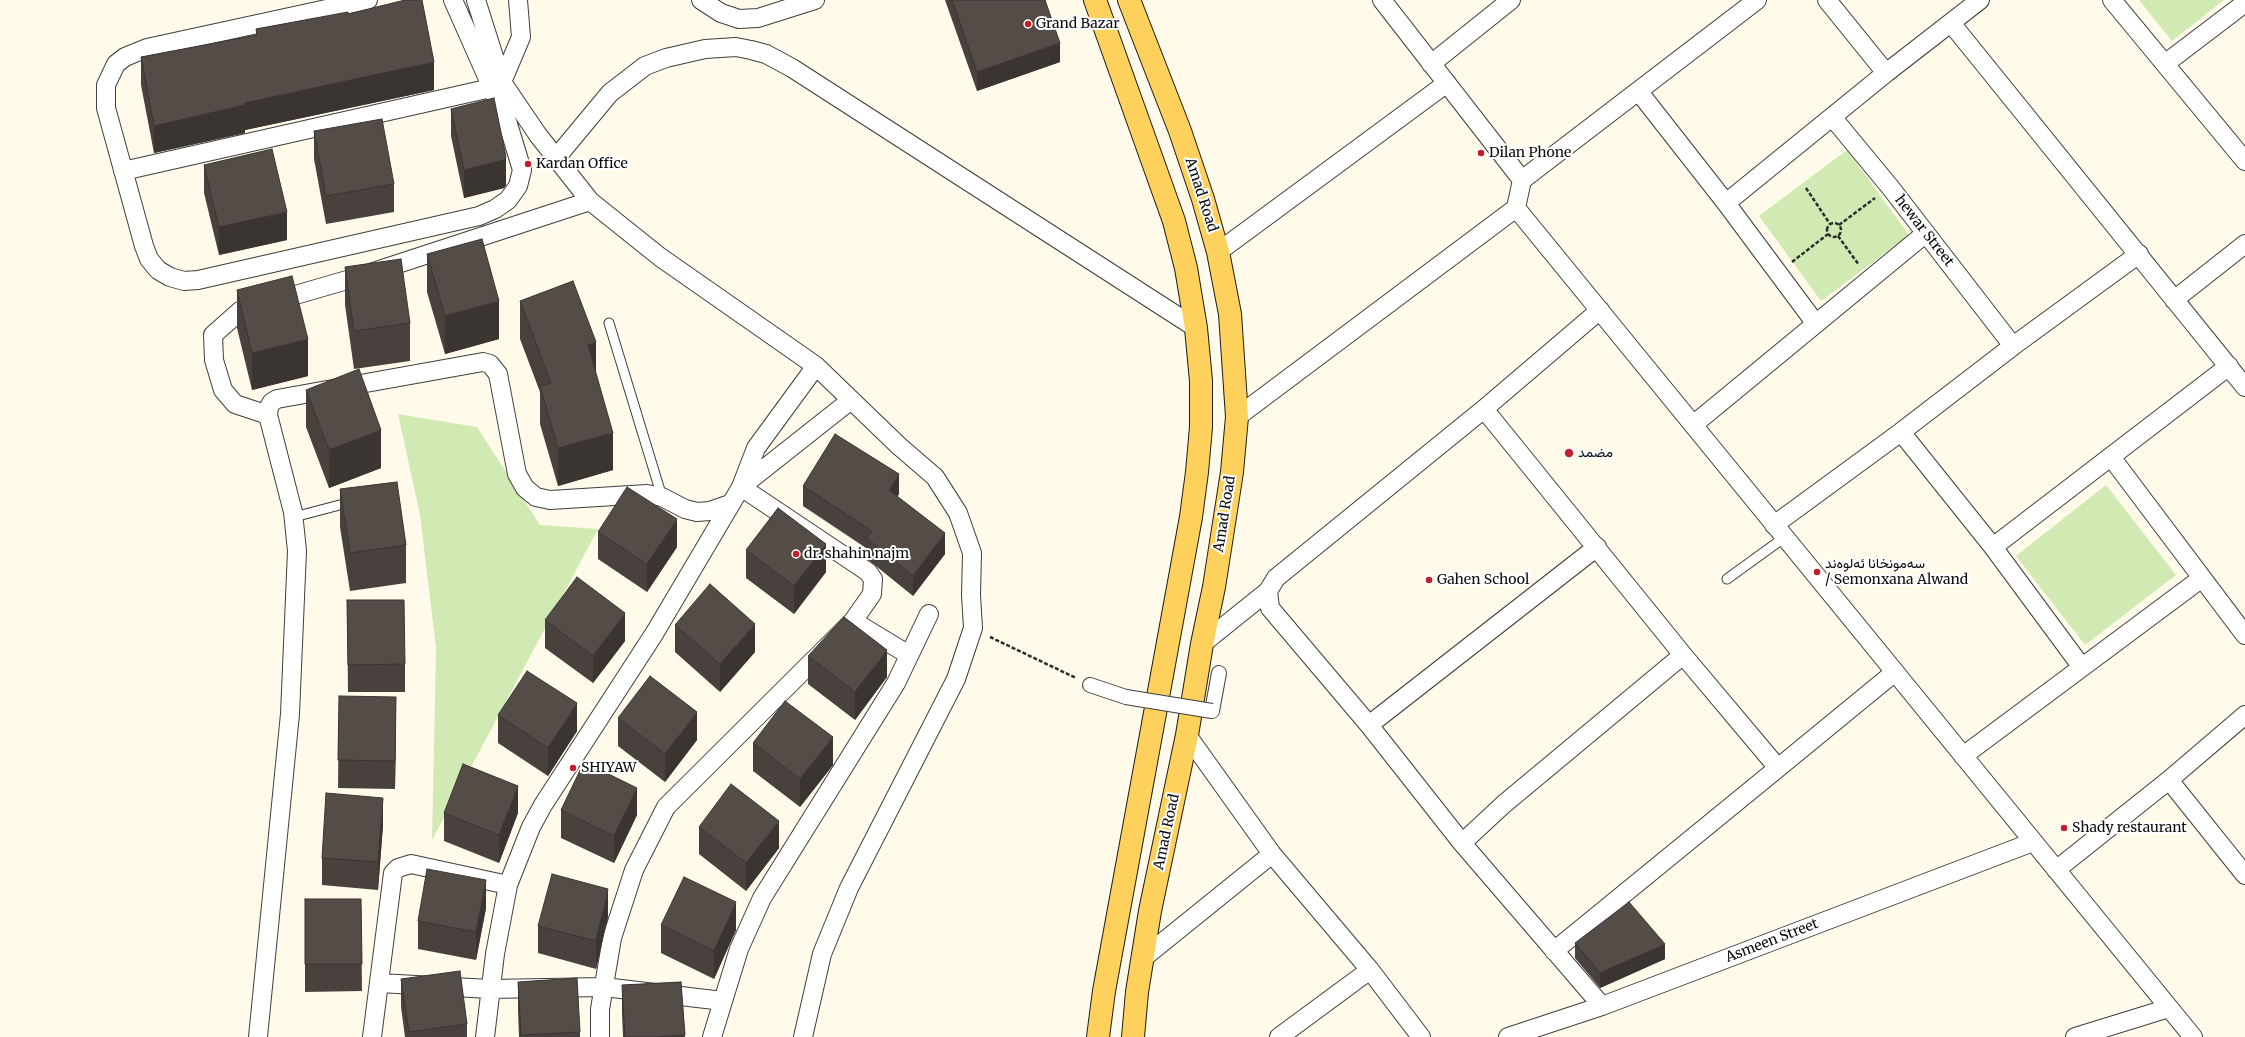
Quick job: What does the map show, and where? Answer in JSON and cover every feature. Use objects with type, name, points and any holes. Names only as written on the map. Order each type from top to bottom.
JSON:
[{"type":"main road","points":[[1095,0],[1174,221],[1186,268],[1196,328],[1201,381],[1201,427],[1197,472],[1104,991],[1098,1037]]},
{"type":"main road","name":"Amad Road","points":[[1129,0],[1180,131],[1203,199],[1218,252],[1230,314],[1236,416],[1226,511],[1214,586],[1186,736],[1150,911],[1142,959],[1133,1037]]},
{"type":"street","points":[[368,0],[147,48],[125,57],[110,74],[104,96],[123,171],[149,259],[158,270],[170,277],[184,281],[198,280],[479,216],[495,209],[508,200],[518,186],[522,170],[496,85],[476,0]]},
{"type":"street","points":[[453,0],[496,85],[590,201],[660,257],[816,366],[899,446],[935,477],[958,513],[972,553],[971,595],[973,628],[956,678],[848,888],[822,954],[803,1037]]},
{"type":"street","points":[[123,171],[496,85],[521,37],[518,0]]},
{"type":"street","points":[[701,0],[721,13],[739,19],[758,18],[815,0]]},
{"type":"street","points":[[1382,0],[1522,180]]},
{"type":"street","points":[[1431,64],[1511,0]]},
{"type":"street","points":[[1827,0],[1886,73]]},
{"type":"street","points":[[1726,204],[1833,118],[1886,73],[1980,0]]},
{"type":"street","points":[[2112,0],[2245,161]]},
{"type":"street","points":[[1236,416],[1516,208],[1522,180],[1639,92],[1751,2]]},
{"type":"street","points":[[2166,64],[2245,3]]},
{"type":"street","points":[[1951,23],[2245,386]]},
{"type":"street","points":[[556,158],[610,93],[645,66],[666,58],[705,49],[728,47],[751,50],[766,54],[792,68],[1196,328]]},
{"type":"street","points":[[1218,252],[1447,83]]},
{"type":"street","points":[[1639,92],[1726,204],[1776,273],[1816,324]]},
{"type":"street","name":"hewar Street","points":[[1833,118],[1890,187],[2013,346]]},
{"type":"street","points":[[268,415],[235,404],[223,390],[214,360],[213,335],[240,311],[361,276],[590,201]]},
{"type":"street","points":[[1516,208],[2193,1037]]},
{"type":"street","points":[[1693,425],[1926,233]]},
{"type":"street","points":[[2174,300],[2245,244]]},
{"type":"street","points":[[1780,531],[1900,432],[2013,346],[2139,254]]},
{"type":"street","points":[[1202,644],[1268,591],[1276,578],[1484,409],[1600,310]]},
{"type":"street","points":[[258,1037],[290,714],[297,551],[294,517],[268,415],[269,408],[277,399],[483,362],[490,364],[498,374],[517,474],[525,488],[536,497],[550,500],[638,494],[662,497],[685,509],[697,512],[710,512],[730,504]]},
{"type":"street","points":[[485,1037],[490,989],[508,885],[522,845],[543,805],[648,644],[741,487],[756,448],[816,366]]},
{"type":"street","points":[[1993,547],[2228,366]]},
{"type":"street","points":[[741,487],[852,400]]},
{"type":"street","points":[[1484,409],[1598,547],[1683,655],[1778,768]]},
{"type":"street","points":[[1900,432],[1993,547],[2081,666]]},
{"type":"street","points":[[2111,457],[2245,635]]},
{"type":"street","points":[[600,1037],[600,1009],[612,938],[634,870],[666,807],[853,621],[872,594],[873,579],[868,572],[741,487]]},
{"type":"street","points":[[1369,725],[1598,547]]},
{"type":"street","points":[[1963,756],[2081,666],[2202,578]]},
{"type":"street","points":[[1268,591],[1270,608],[1369,725],[1462,843],[1602,1006]]},
{"type":"street","points":[[712,1037],[739,950],[762,898],[896,683],[929,614]]},
{"type":"street","points":[[853,621],[909,655]]},
{"type":"street","points":[[1462,843],[1504,804],[1683,655]]},
{"type":"street","points":[[1554,951],[1895,672]]},
{"type":"street","points":[[1090,685],[1126,697],[1212,711],[1219,673]]},
{"type":"street","points":[[2056,870],[2169,780],[2245,715]]},
{"type":"street","points":[[1186,736],[1272,854],[1370,970],[1421,1037]]},
{"type":"street","points":[[2169,780],[2245,875]]},
{"type":"street","name":"Asmeen Street","points":[[1508,1037],[1602,1006],[2033,842]]},
{"type":"street","points":[[1142,959],[1272,854]]},
{"type":"street","points":[[372,1037],[393,873],[398,868],[411,864],[508,885]]},
{"type":"street","points":[[1279,1037],[1370,970]]},
{"type":"street","points":[[379,983],[490,989],[604,987],[723,1001]]},
{"type":"street","points":[[2076,1037],[2169,1008]]},
{"type":"lane","points":[[609,324],[662,497]]},
{"type":"lane","points":[[294,517],[362,500]]},
{"type":"lane","points":[[1727,579],[1780,531]]},
{"type":"path","points":[[1839,225],[1890,187]]},
{"type":"path","points":[[1806,188],[1830,224]]},
{"type":"path","points":[[1838,236],[1834,237],[1828,234],[1826,229],[1830,224],[1835,223],[1839,225]]},
{"type":"path","points":[[1838,236],[1841,232],[1839,225]]},
{"type":"path","points":[[1776,273],[1828,234]]},
{"type":"path","points":[[1838,236],[1862,269]]},
{"type":"path","points":[[973,628],[1090,685]]},
{"type":"green space","points":[[2139,0],[2224,0],[2172,41]]},
{"type":"green space","points":[[1847,150],[1909,235],[1821,301],[1759,216]]},
{"type":"green space","points":[[398,414],[477,427],[540,525],[598,529],[432,840],[436,648],[420,515]]},
{"type":"green space","points":[[2106,485],[2176,575],[2085,645],[2016,556]]},
{"type":"building","points":[[405,0],[422,0],[434,62],[245,103],[245,105],[154,126],[141,57],[257,35],[256,29],[348,12],[348,14]]},
{"type":"building","points":[[952,0],[1045,0],[1060,43],[977,72]]},
{"type":"building","points":[[494,98],[506,157],[504,160],[464,170],[451,109]]},
{"type":"building","points":[[382,119],[394,184],[326,196],[314,131]]},
{"type":"building","points":[[272,149],[287,212],[219,227],[204,165]]},
{"type":"building","points":[[482,239],[499,301],[445,316],[427,254]]},
{"type":"building","points":[[401,259],[410,323],[354,331],[345,267]]},
{"type":"building","points":[[292,276],[308,339],[252,353],[237,290]]},
{"type":"building","points":[[573,281],[596,342],[588,345],[613,433],[558,448],[540,386],[551,383],[520,301]]},
{"type":"building","points":[[359,369],[381,430],[329,450],[306,390]]},
{"type":"building","points":[[835,434],[899,474],[889,490],[945,533],[913,576],[866,538],[872,531],[803,486]]},
{"type":"building","points":[[397,482],[406,545],[350,553],[340,489]]},
{"type":"building","points":[[627,487],[677,519],[647,564],[598,532]]},
{"type":"building","points":[[778,508],[826,544],[794,586],[746,550]]},
{"type":"building","points":[[577,577],[625,613],[593,656],[545,620]]},
{"type":"building","points":[[710,584],[755,624],[720,664],[675,625]]},
{"type":"building","points":[[347,600],[404,600],[405,664],[348,665]]},
{"type":"building","points":[[844,617],[887,650],[855,692],[808,656]]},
{"type":"building","points":[[527,671],[577,703],[548,748],[498,715]]},
{"type":"building","points":[[650,676],[697,712],[665,754],[618,718]]},
{"type":"building","points":[[339,696],[396,697],[395,761],[338,760]]},
{"type":"building","points":[[785,701],[833,737],[800,779],[753,743]]},
{"type":"building","points":[[584,762],[637,788],[614,836],[561,810]]},
{"type":"building","points":[[463,764],[518,786],[499,835],[444,813]]},
{"type":"building","points":[[731,784],[779,821],[746,863],[699,827]]},
{"type":"building","points":[[326,793],[383,798],[378,862],[322,858]]},
{"type":"building","points":[[427,869],[486,880],[476,932],[418,921]]},
{"type":"building","points":[[552,874],[608,889],[596,941],[538,926]]},
{"type":"building","points":[[684,877],[736,902],[714,951],[661,925]]},
{"type":"building","points":[[305,899],[361,899],[362,964],[305,964]]},
{"type":"building","points":[[1629,902],[1665,944],[1600,973],[1575,943]]},
{"type":"building","points":[[460,971],[467,1024],[409,1032],[401,979]]},
{"type":"building","points":[[577,978],[580,1032],[521,1035],[518,982]]},
{"type":"building","points":[[681,982],[685,1035],[625,1037],[622,985]]},
{"type":"place","name":"Grand Bazar","points":[[1028,24]]},
{"type":"place","name":"Dilan Phone","points":[[1481,153]]},
{"type":"place","name":"Kardan Office","points":[[528,164]]},
{"type":"place","name":"مضمد","points":[[1569,453]]},
{"type":"place","name":"dr. shahin najm","points":[[796,554]]},
{"type":"place","name":"سەمونخانا ئەلوەند / Semonxana Alwand","points":[[1817,572]]},
{"type":"place","name":"Gahen School","points":[[1429,580]]},
{"type":"place","name":"SHIYAW","points":[[573,768]]},
{"type":"place","name":"Shady restaurant","points":[[2064,828]]}]
